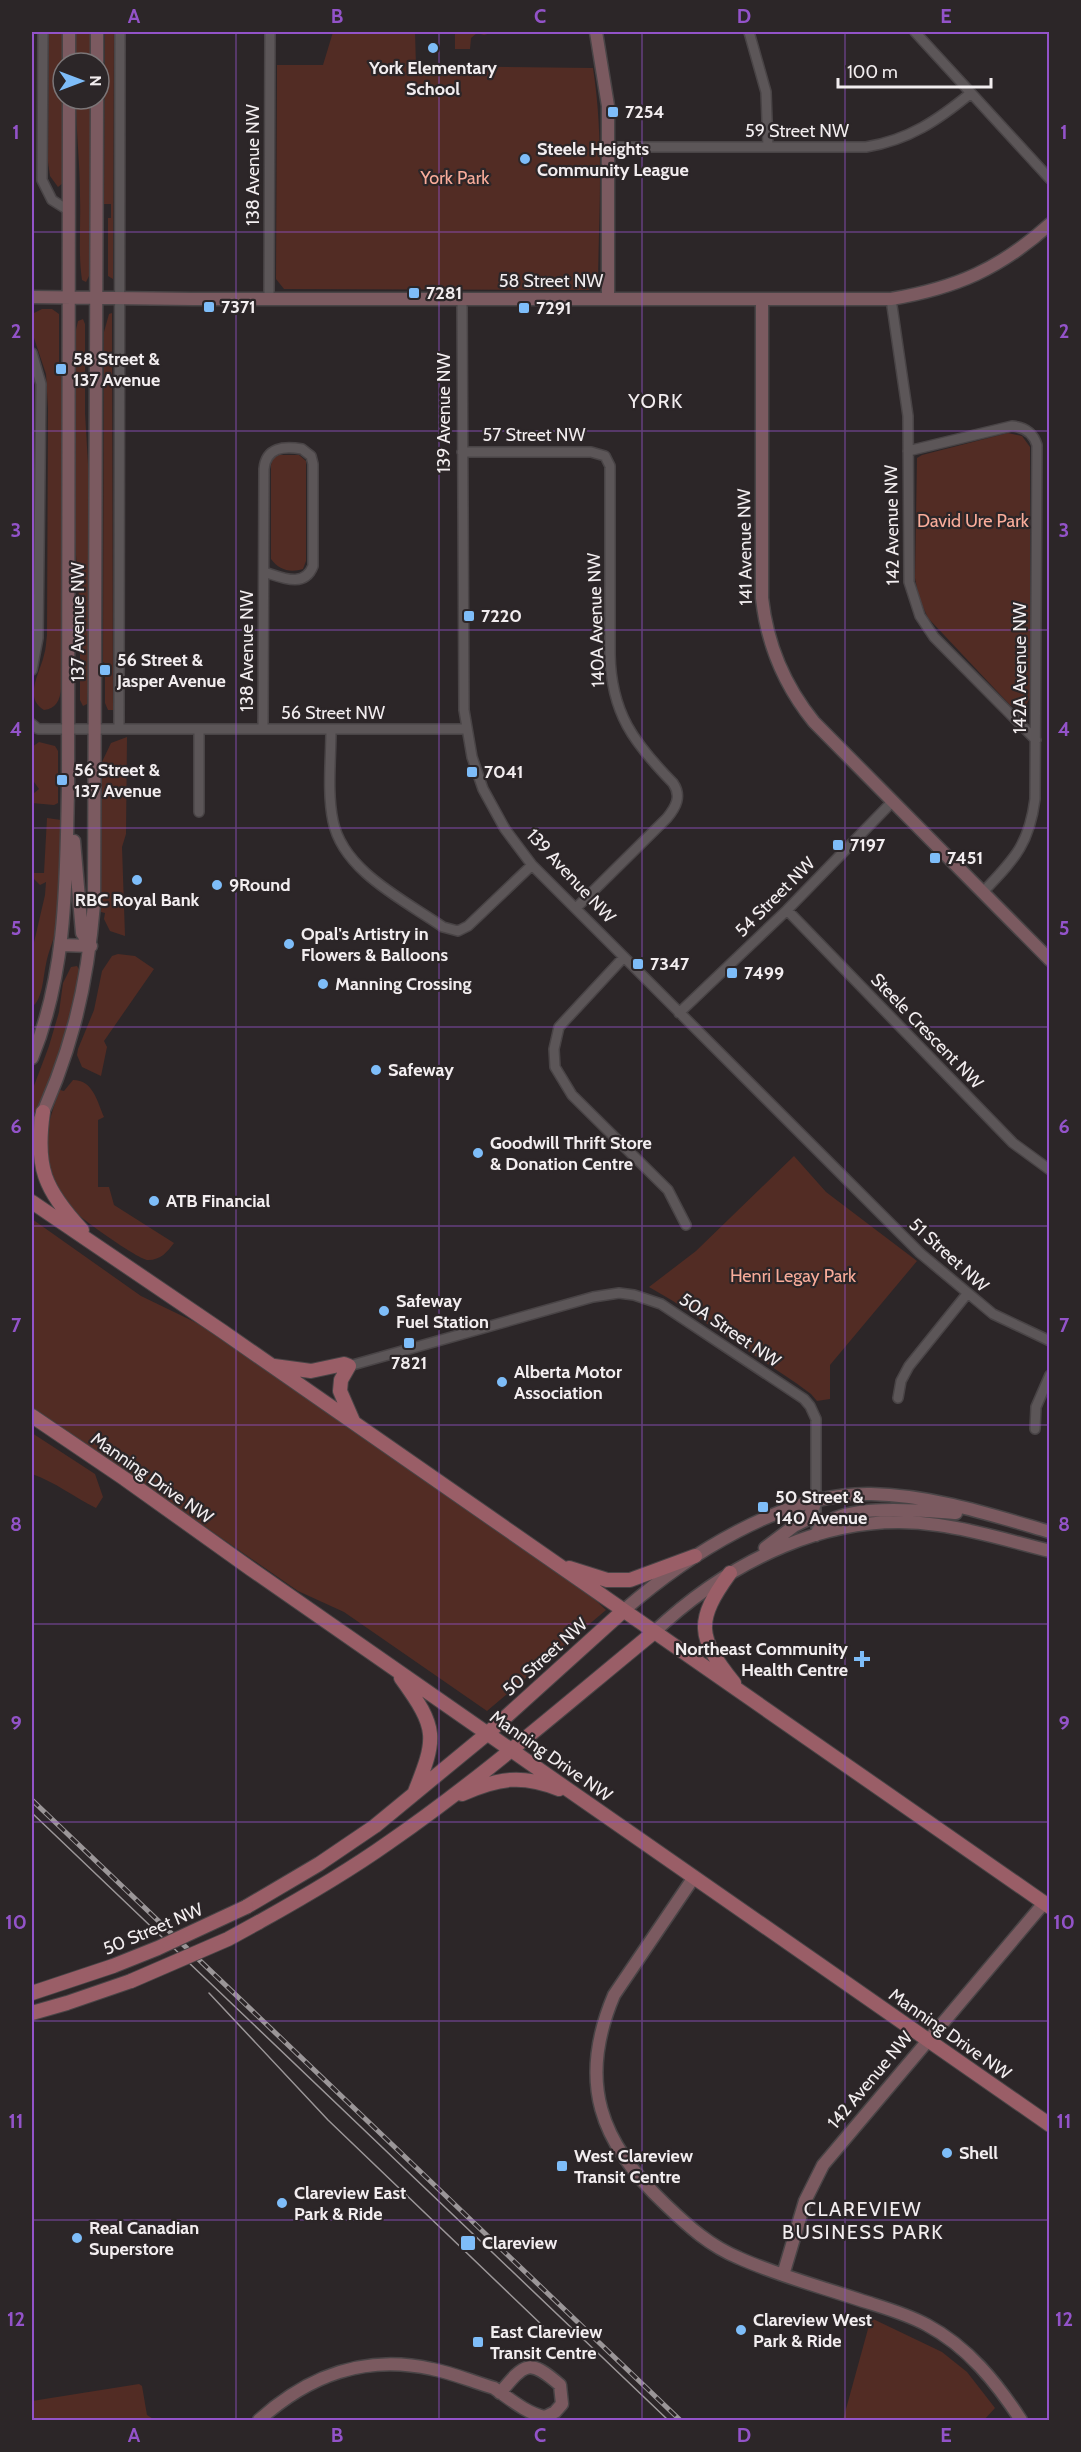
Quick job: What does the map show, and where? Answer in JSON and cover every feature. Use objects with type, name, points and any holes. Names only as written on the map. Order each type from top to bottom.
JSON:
[{"type":"main road","points":[[43,1112],[39,1141],[40,1157],[52,1193],[66,1213],[100,1249]]},
{"type":"main road","points":[[32,1202],[272,1366],[1047,1905]]},
{"type":"main road","points":[[272,1366],[311,1371],[344,1364],[349,1366],[341,1380],[339,1391],[354,1424]]},
{"type":"main road","name":"Manning Drive NW","points":[[32,1416],[1050,2125]]},
{"type":"main road","points":[[555,1564],[607,1580],[630,1580],[660,1571],[695,1556]]},
{"type":"main road","points":[[734,1571],[708,1606],[705,1631],[713,1655],[745,1696]]},
{"type":"main road","name":"50 Street NW","points":[[32,1993],[113,1966],[158,1948],[246,1907],[347,1845],[413,1796],[488,1733],[623,1611]]},
{"type":"main road","points":[[32,2013],[131,1981],[228,1939],[346,1871],[441,1804],[653,1632]]},
{"type":"main road","points":[[393,1668],[424,1712],[431,1733],[428,1757],[413,1796]]},
{"type":"main road","points":[[441,1804],[478,1787],[511,1779],[542,1782],[581,1799]]},
{"type":"street","points":[[43,32],[42,180],[52,200],[68,210]]},
{"type":"street","points":[[69,32],[69,51]]},
{"type":"street","points":[[97,32],[97,51]]},
{"type":"street","points":[[119,728],[120,32]]},
{"type":"street","name":"138 Avenue NW","points":[[269,298],[270,32]]},
{"type":"street","points":[[596,32],[607,93],[609,299]]},
{"type":"street","points":[[749,32],[766,92],[768,147]]},
{"type":"street","points":[[915,32],[1050,180]]},
{"type":"street","name":"59 Street NW","points":[[608,147],[845,148],[873,146],[894,141],[929,125],[971,93]]},
{"type":"street","name":"137 Avenue NW","points":[[32,1058],[44,1021],[61,945],[66,891],[69,111]]},
{"type":"street","name":"137 Avenue NW","points":[[32,1136],[62,1066],[76,1024],[91,946],[94,904],[97,111]]},
{"type":"street","name":"58 Street NW","points":[[32,297],[891,299],[941,289],[976,276],[1016,252],[1050,224]]},
{"type":"street","name":"139 Avenue NW","points":[[462,299],[462,675],[466,729],[477,772],[492,807],[516,846],[532,864],[840,1175]]},
{"type":"street","name":"142 Avenue NW","points":[[891,299],[907,405],[908,572],[911,592],[920,616],[934,637],[1036,740]]},
{"type":"street","name":"141 Avenue NW","points":[[762,300],[762,583],[769,636],[783,675],[804,709],[892,802],[1050,960]]},
{"type":"street","points":[[32,353],[41,384],[38,638],[32,670]]},
{"type":"street","name":"142A Avenue NW","points":[[908,451],[1005,427],[1018,426],[1033,436],[1037,450],[1035,799],[1027,837],[1010,864],[982,893]]},
{"type":"street","name":"138 Avenue NW","points":[[263,729],[264,572],[265,462],[269,454],[275,450],[302,449],[311,456],[314,468],[313,566],[307,576],[298,580],[264,572]]},
{"type":"street","name":"57 Street NW","points":[[462,452],[591,452],[605,456]]},
{"type":"street","name":"140A Avenue NW","points":[[576,908],[667,818],[678,800],[673,783],[648,758],[630,732],[619,710],[614,690],[610,654],[611,470],[605,456]]},
{"type":"street","points":[[32,723],[38,729],[68,728]]},
{"type":"street","name":"56 Street NW","points":[[68,728],[466,729]]},
{"type":"street","points":[[199,729],[199,812]]},
{"type":"street","points":[[331,730],[332,813],[335,832],[345,851],[369,875],[443,927],[458,931],[472,923],[532,864]]},
{"type":"street","points":[[68,789],[82,933],[91,946]]},
{"type":"street","name":"54 Street NW","points":[[679,1013],[787,910],[892,802]]},
{"type":"street","name":"Steele Crescent NW","points":[[787,910],[1006,1136],[1050,1170]]},
{"type":"street","points":[[61,945],[91,946]]},
{"type":"street","points":[[624,957],[559,1027],[555,1040],[554,1059],[558,1075],[572,1095],[668,1191],[687,1225]]},
{"type":"street","name":"51 Street NW","points":[[840,1175],[920,1253],[967,1294],[1008,1323],[1050,1341]]},
{"type":"street","name":"50A Street NW","points":[[349,1366],[593,1297],[619,1293],[644,1296],[670,1310],[804,1399],[814,1413],[816,1501]]},
{"type":"street","points":[[898,1398],[901,1381],[909,1365],[967,1294]]},
{"type":"street","points":[[1035,1429],[1036,1407],[1050,1375]]},
{"type":"street","name":"50 Street NW","points":[[623,1611],[695,1556],[749,1526],[816,1501],[847,1495],[872,1494],[914,1498],[972,1510],[1050,1532]]},
{"type":"street","points":[[816,1501],[816,1535]]},
{"type":"street","points":[[653,1632],[794,1526],[808,1519],[816,1501]]},
{"type":"street","points":[[816,1535],[819,1526],[830,1519],[872,1511],[957,1513],[972,1510]]},
{"type":"street","points":[[734,1571],[772,1551],[816,1535],[875,1523],[915,1523],[973,1531],[1050,1551]]},
{"type":"street","points":[[694,1877],[614,1995],[604,2016],[595,2075],[600,2102],[622,2157],[641,2181],[705,2241],[721,2250],[783,2275],[896,2311],[936,2330],[962,2349],[988,2374],[1021,2421]]},
{"type":"street","name":"142 Avenue NW","points":[[783,2275],[805,2201],[823,2164],[927,2040],[1047,1905]]},
{"type":"street","points":[[259,2421],[278,2403],[320,2378],[369,2366],[394,2365],[429,2368],[494,2388],[500,2393],[533,2415],[545,2417],[555,2412],[562,2404],[560,2385],[541,2369],[534,2367],[526,2367],[516,2374],[500,2393]]},
{"type":"green space","points":[[49,32],[64,32],[64,51],[51,51],[51,111],[63,111],[63,183],[58,187],[50,176],[48,162]]},
{"type":"green space","points":[[76,32],[91,32],[91,51],[76,51]]},
{"type":"green space","points":[[105,32],[114,32],[113,279],[108,276],[108,218],[111,218],[111,204],[104,204],[105,111],[111,111],[111,51],[105,51]]},
{"type":"green space","name":"York Park","points":[[333,32],[415,32],[416,66],[593,68],[599,121],[600,201],[598,280],[589,290],[284,289],[276,279],[277,65],[323,65]]},
{"type":"green space","points":[[455,32],[494,32],[484,35],[477,33],[471,38],[470,49],[455,49]]},
{"type":"green space","points":[[76,111],[91,111],[90,244],[89,276],[86,282],[82,280],[80,259]]},
{"type":"green space","points":[[42,309],[52,309],[59,314],[59,370],[62,370],[61,689],[57,703],[52,708],[44,710],[38,705],[34,692],[45,653],[47,635],[48,409],[46,374],[32,332],[32,314]]},
{"type":"green space","points":[[112,313],[113,710],[108,710],[105,703],[105,663],[103,662],[104,332],[109,314]]},
{"type":"green space","points":[[83,319],[85,324],[85,413],[90,498],[89,681],[87,704],[83,706],[80,700],[80,613],[75,541],[75,334],[78,321]]},
{"type":"green space","name":"David Ure Park","points":[[1008,433],[1022,436],[1030,447],[1030,698],[1026,705],[1018,708],[1010,705],[928,618],[919,598],[915,578],[917,458]]},
{"type":"green space","points":[[279,455],[299,455],[306,461],[306,561],[303,569],[298,570],[281,568],[271,559],[271,465],[273,458]]},
{"type":"green space","points":[[127,737],[126,834],[122,847],[125,936],[110,931],[104,919],[105,913],[101,912],[102,762],[111,743]]},
{"type":"green space","points":[[39,742],[55,746],[58,751],[58,803],[54,805],[32,803],[33,794],[39,789],[32,779],[32,747]]},
{"type":"green space","points":[[47,818],[61,820],[60,901],[40,993],[32,1007],[32,951],[46,882],[40,885],[34,879],[34,873],[44,873]]},
{"type":"green space","points":[[118,954],[135,956],[154,969],[104,1041],[107,1047],[101,1076],[82,1067],[77,1055],[94,1010],[102,971],[112,956]]},
{"type":"green space","points":[[77,966],[81,973],[63,1044],[32,1123],[32,1091],[59,1012],[63,983],[71,967]]},
{"type":"green space","points":[[73,1080],[90,1087],[104,1117],[98,1120],[98,1187],[109,1187],[114,1205],[174,1243],[160,1257],[148,1260],[112,1240],[76,1213],[55,1185],[47,1156],[48,1127],[60,1090],[64,1091]]},
{"type":"green space","name":"Henri Legay Park","points":[[794,1156],[826,1192],[917,1261],[830,1365],[830,1399],[817,1401],[796,1383],[649,1287],[696,1251]]},
{"type":"green space","points":[[32,1219],[141,1296],[203,1326],[590,1595],[606,1610],[487,1711],[344,1612],[298,1591],[32,1407]]},
{"type":"green space","points":[[32,1433],[95,1474],[103,1497],[96,1508],[32,1474]]},
{"type":"green space","points":[[871,2318],[942,2352],[967,2372],[995,2408],[984,2420],[843,2420]]},
{"type":"green space","points":[[139,2384],[142,2386],[147,2415],[155,2420],[146,2420],[146,2418],[32,2420],[32,2401]]},
{"type":"tram line","points":[[32,1813],[668,2420]]},
{"type":"tram line","points":[[209,1993],[328,2120],[543,2326]]},
{"type":"railway","points":[[32,1800],[680,2420]]},
{"type":"place","name":"York Elementary School","points":[[433,48]]},
{"type":"place","name":"7254","points":[[613,112]]},
{"type":"place","name":"Steele Heights Community League","points":[[525,159]]},
{"type":"place","name":"7281","points":[[414,293]]},
{"type":"place","name":"7371","points":[[209,307]]},
{"type":"place","name":"7291","points":[[524,308]]},
{"type":"place","name":"58 Street & 137 Avenue","points":[[61,369]]},
{"type":"place","name":"7220","points":[[469,616]]},
{"type":"place","name":"56 Street & Jasper Avenue","points":[[105,670]]},
{"type":"place","name":"7041","points":[[472,772]]},
{"type":"place","name":"56 Street & 137 Avenue","points":[[62,780]]},
{"type":"place","name":"7197","points":[[838,845]]},
{"type":"place","name":"7451","points":[[935,858]]},
{"type":"place","name":"RBC Royal Bank","points":[[137,880]]},
{"type":"place","name":"9Round","points":[[217,885]]},
{"type":"place","name":"Opal's Artistry in Flowers & Balloons","points":[[289,944]]},
{"type":"place","name":"7347","points":[[638,964]]},
{"type":"place","name":"7499","points":[[732,973]]},
{"type":"place","name":"Manning Crossing","points":[[323,984]]},
{"type":"place","name":"Safeway","points":[[376,1070]]},
{"type":"place","name":"Goodwill Thrift Store & Donation Centre","points":[[478,1153]]},
{"type":"place","name":"ATB Financial","points":[[154,1201]]},
{"type":"place","name":"Safeway Fuel Station","points":[[384,1311]]},
{"type":"place","name":"7821","points":[[409,1343]]},
{"type":"place","name":"Alberta Motor Association","points":[[502,1382]]},
{"type":"place","name":"50 Street & 140 Avenue","points":[[763,1507]]},
{"type":"place","name":"Northeast Community Health Centre","points":[[862,1659]]},
{"type":"place","name":"Shell","points":[[947,2153]]},
{"type":"place","name":"West Clareview Transit Centre","points":[[562,2166]]},
{"type":"place","name":"Clareview East Park & Ride","points":[[282,2203]]},
{"type":"place","name":"Real Canadian Superstore","points":[[77,2238]]},
{"type":"place","name":"Clareview","points":[[468,2243]]},
{"type":"place","name":"Clareview West Park & Ride","points":[[741,2330]]},
{"type":"place","name":"East Clareview Transit Centre","points":[[478,2342]]},
{"type":"district","name":"YORK","points":[[656,401]]},
{"type":"district","name":"CLAREVIEW BUSINESS PARK","points":[[863,2220]]}]
